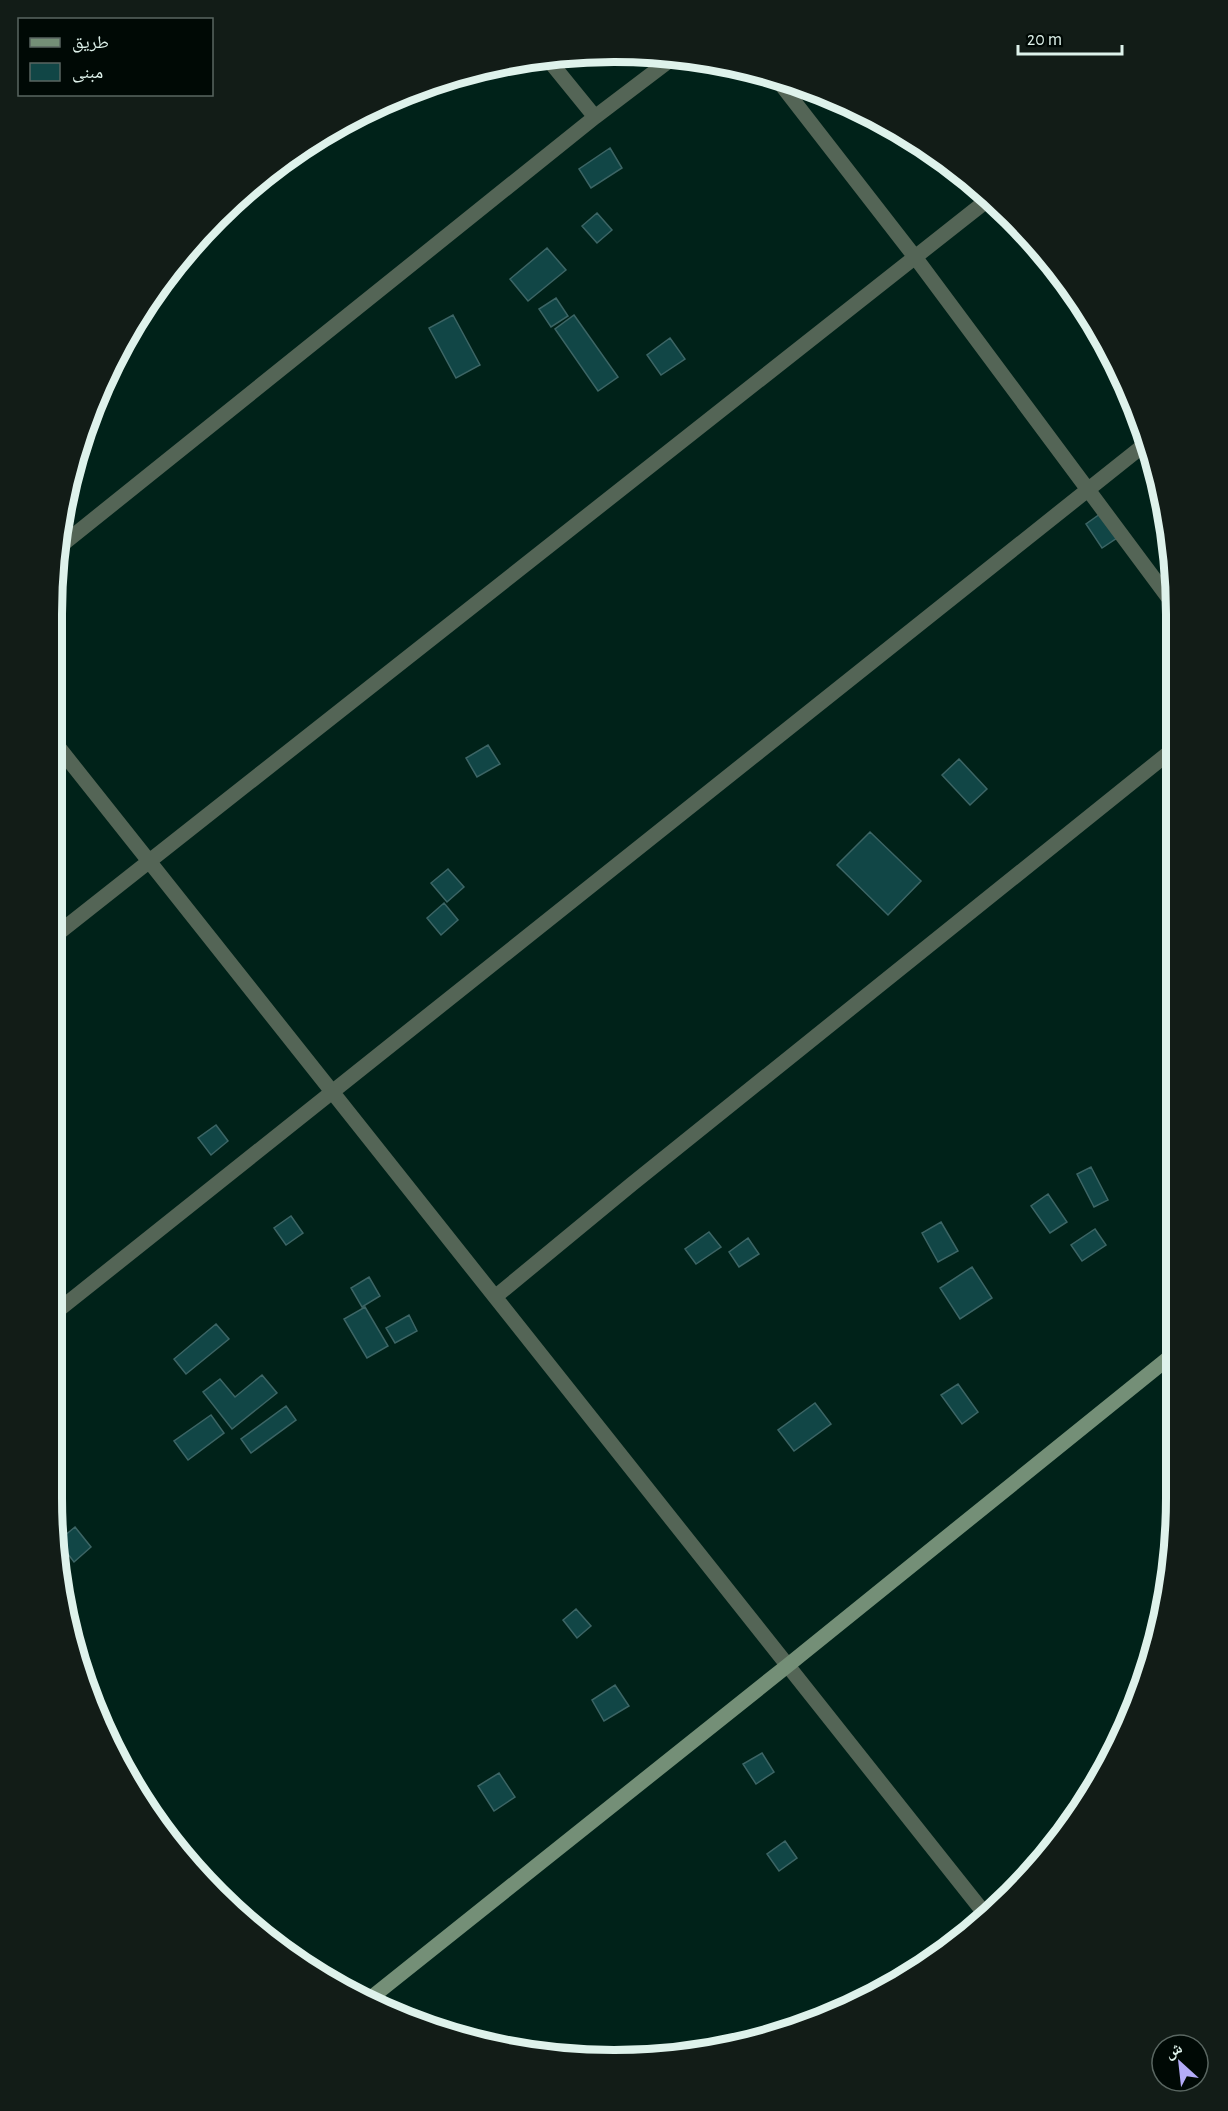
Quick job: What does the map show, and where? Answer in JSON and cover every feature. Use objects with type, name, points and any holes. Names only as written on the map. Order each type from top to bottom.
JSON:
[{"type":"street","points":[[66,542],[595,117],[665,64]]},
{"type":"street","points":[[553,65],[595,117]]},
{"type":"street","points":[[784,89],[915,257],[1165,594]]},
{"type":"street","points":[[62,930],[983,203]]},
{"type":"street","points":[[62,1307],[1141,448]]},
{"type":"street","points":[[62,751],[981,1909]]},
{"type":"street","points":[[495,1297],[1166,755]]},
{"type":"street","points":[[375,1995],[1166,1360]]},
{"type":"building","points":[[610,148],[622,168],[591,188],[579,169]]},
{"type":"building","points":[[597,213],[612,230],[597,243],[582,226]]},
{"type":"building","points":[[547,248],[566,270],[528,301],[510,279]]},
{"type":"building","points":[[556,298],[568,316],[551,327],[539,309]]},
{"type":"building","points":[[453,315],[480,365],[456,378],[429,328]]},
{"type":"building","points":[[574,315],[618,377],[598,391],[555,329]]},
{"type":"building","points":[[670,338],[685,359],[661,375],[647,355]]},
{"type":"building","points":[[1100,514],[1117,538],[1102,548],[1086,524]]},
{"type":"building","points":[[488,745],[500,764],[477,777],[466,758]]},
{"type":"building","points":[[959,759],[987,789],[970,805],[942,775]]},
{"type":"building","points":[[870,832],[921,881],[888,915],[837,865]]},
{"type":"building","points":[[448,869],[464,887],[447,902],[431,883]]},
{"type":"building","points":[[444,903],[458,920],[441,935],[427,918]]},
{"type":"building","points":[[216,1125],[228,1141],[211,1155],[198,1138]]},
{"type":"building","points":[[1091,1167],[1108,1200],[1094,1207],[1077,1174]]},
{"type":"building","points":[[1048,1194],[1067,1222],[1050,1233],[1031,1206]]},
{"type":"building","points":[[291,1216],[303,1233],[286,1245],[274,1228]]},
{"type":"building","points":[[941,1222],[958,1251],[938,1262],[922,1233]]},
{"type":"building","points":[[1095,1229],[1106,1245],[1082,1261],[1071,1245]]},
{"type":"building","points":[[709,1232],[721,1247],[696,1264],[685,1249]]},
{"type":"building","points":[[748,1238],[759,1254],[739,1267],[729,1252]]},
{"type":"building","points":[[972,1267],[992,1298],[960,1319],[940,1288]]},
{"type":"building","points":[[369,1277],[380,1296],[362,1307],[351,1288]]},
{"type":"building","points":[[365,1307],[388,1346],[367,1358],[344,1319]]},
{"type":"building","points":[[409,1315],[417,1331],[395,1343],[386,1328]]},
{"type":"building","points":[[216,1324],[229,1339],[186,1374],[174,1359]]},
{"type":"building","points":[[262,1375],[277,1393],[232,1429],[203,1392],[220,1379],[235,1397]]},
{"type":"building","points":[[958,1384],[978,1412],[962,1424],[941,1395]]},
{"type":"building","points":[[815,1403],[831,1424],[794,1451],[778,1430]]},
{"type":"building","points":[[286,1406],[296,1420],[251,1453],[241,1439]]},
{"type":"building","points":[[211,1415],[224,1433],[188,1460],[174,1441]]},
{"type":"building","points":[[75,1527],[91,1547],[74,1562],[64,1549],[63,1537]]},
{"type":"building","points":[[576,1609],[591,1626],[577,1638],[563,1620]]},
{"type":"building","points":[[615,1685],[629,1706],[604,1721],[592,1700]]},
{"type":"building","points":[[762,1753],[774,1772],[756,1784],[743,1764]]},
{"type":"building","points":[[499,1773],[515,1797],[494,1811],[478,1786]]},
{"type":"building","points":[[785,1841],[797,1858],[779,1871],[767,1854]]}]
